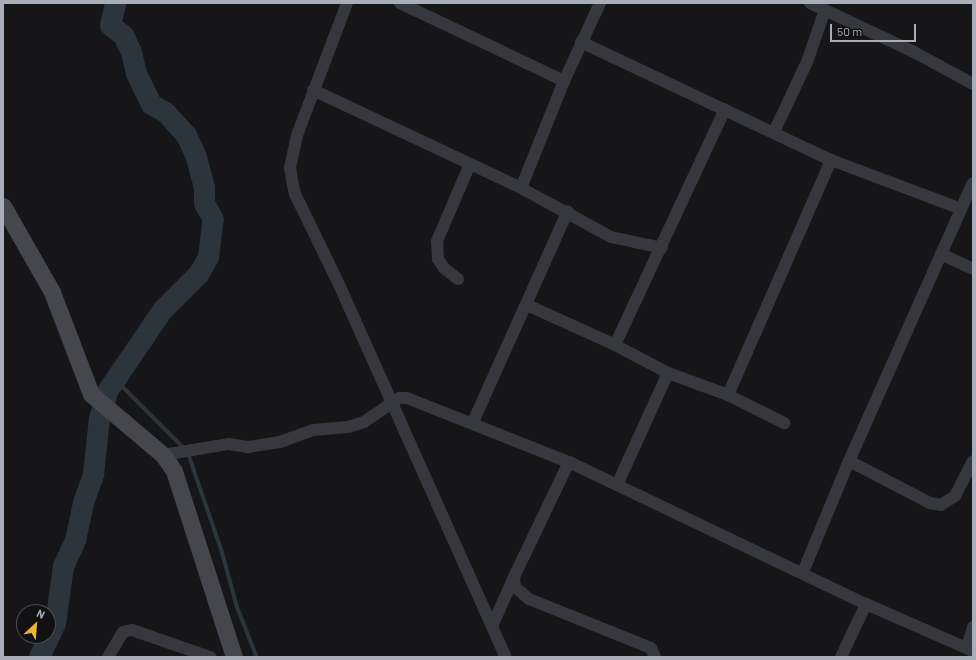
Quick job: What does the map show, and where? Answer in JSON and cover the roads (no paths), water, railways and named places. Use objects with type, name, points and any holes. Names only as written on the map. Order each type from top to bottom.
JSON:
[{"type":"street","points":[[347,3],[313,90],[292,155],[292,180],[295,194],[338,280],[391,403],[493,624],[506,657]]},
{"type":"street","points":[[400,3],[564,81]]},
{"type":"street","points":[[521,188],[564,81],[600,3]]},
{"type":"street","points":[[810,3],[973,84]]},
{"type":"street","points":[[774,132],[807,62],[825,10]]},
{"type":"street","points":[[581,42],[831,160],[959,208]]},
{"type":"street","points":[[313,90],[568,211],[611,237],[662,248]]},
{"type":"street","points":[[615,345],[662,248],[725,109]]},
{"type":"street","points":[[728,395],[831,160]]},
{"type":"street","points":[[458,279],[444,268],[438,259],[437,242],[470,164]]},
{"type":"street","points":[[803,572],[849,460],[941,254],[959,208],[973,182]]},
{"type":"street","points":[[3,206],[52,292],[91,394],[112,414],[163,455],[180,484],[234,657]]},
{"type":"street","points":[[473,422],[527,305],[568,211]]},
{"type":"street","points":[[941,254],[973,269]]},
{"type":"street","points":[[527,305],[615,345],[668,373],[728,395],[784,423]]},
{"type":"street","points":[[617,485],[668,373]]},
{"type":"street","points":[[163,455],[229,444],[248,447],[280,442],[313,430],[348,427],[364,422],[399,398],[407,398],[473,422],[569,462],[803,572],[866,604],[970,649],[973,627]]},
{"type":"street","points":[[849,460],[930,503],[941,505],[955,496],[973,461]]},
{"type":"street","points":[[493,624],[569,462]]},
{"type":"street","points":[[514,577],[515,587],[529,599],[651,648],[655,657]]},
{"type":"street","points":[[841,657],[866,604]]},
{"type":"street","points":[[108,657],[123,632],[132,630],[210,657]]},
{"type":"waterway","points":[[39,657],[55,623],[63,566],[75,540],[83,502],[93,474],[99,418],[107,391],[162,310],[199,273],[208,257],[213,219],[204,203],[204,187],[195,154],[186,135],[165,112],[151,104],[136,73],[131,52],[123,35],[110,25],[115,3]]},
{"type":"waterway","points":[[115,379],[184,448]]},
{"type":"waterway","points":[[190,458],[222,551],[237,606],[257,657]]}]
